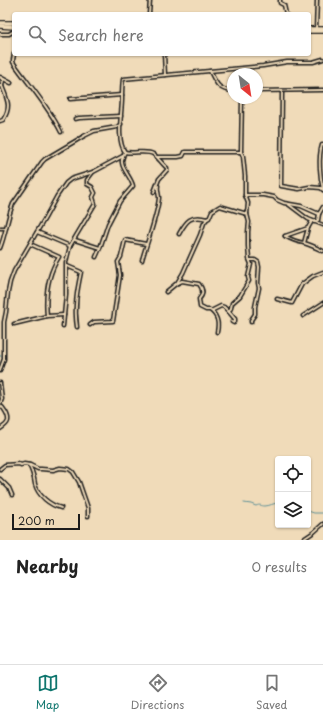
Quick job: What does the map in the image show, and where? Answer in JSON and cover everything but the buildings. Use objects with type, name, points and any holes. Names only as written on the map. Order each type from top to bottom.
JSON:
[{"type":"highway","points":[[0,23],[12,23]]},
{"type":"highway","points":[[0,26],[12,27]]},
{"type":"highway","points":[[311,30],[323,30]]},
{"type":"highway","points":[[311,30],[323,30]]},
{"type":"street","points":[[149,12],[150,0]]},
{"type":"street","points":[[280,0],[280,3],[284,5],[286,12]]},
{"type":"street","points":[[316,29],[317,0]]},
{"type":"street","points":[[0,34],[9,34],[12,32]]},
{"type":"street","points":[[14,56],[13,62],[58,125],[61,132]]},
{"type":"street","points":[[164,56],[165,75]]},
{"type":"street","points":[[142,260],[159,197],[157,191],[159,179],[166,168],[152,153],[130,153],[125,152],[122,148],[121,116],[123,80],[263,66],[287,62],[313,62],[323,59]]},
{"type":"street","points":[[210,71],[218,86],[227,91]]},
{"type":"street","points":[[0,77],[11,83]]},
{"type":"street","points":[[0,77],[3,80],[1,86],[9,106],[7,114],[3,120],[0,121]]},
{"type":"street","points":[[263,91],[323,90]]},
{"type":"street","points":[[282,91],[281,186],[299,189],[309,187],[323,190],[321,183],[320,151],[323,145]]},
{"type":"street","points":[[70,99],[122,96]]},
{"type":"street","points":[[229,312],[232,303],[240,296],[249,282],[248,277],[251,264],[248,246],[248,203],[245,195],[245,176],[243,156],[241,152],[242,104]]},
{"type":"street","points":[[75,120],[79,118],[121,116]]},
{"type":"street","points":[[0,248],[12,204],[42,162],[94,131],[117,127],[121,124]]},
{"type":"street","points":[[96,257],[108,224],[120,201],[133,186],[132,181],[122,165],[121,159],[125,152]]},
{"type":"street","points":[[157,157],[178,157],[183,156],[185,152],[241,152]]},
{"type":"street","points":[[0,371],[0,367],[4,359],[4,322],[8,292],[14,271],[66,183],[71,179],[93,172],[123,156]]},
{"type":"street","points":[[63,326],[66,262],[70,246],[95,204],[93,196],[95,193],[92,187],[87,184],[87,180],[93,172]]},
{"type":"street","points":[[154,192],[158,185]]},
{"type":"street","points":[[245,195],[274,197],[278,200],[301,206],[319,214]]},
{"type":"street","points":[[287,203],[299,213],[323,225]]},
{"type":"street","points":[[177,283],[200,235],[204,223],[209,218],[212,211],[220,206],[248,214]]},
{"type":"street","points":[[304,243],[308,228],[313,221],[318,220],[323,206]]},
{"type":"street","points":[[180,234],[190,220],[196,217],[207,219]]},
{"type":"street","points":[[0,228],[6,228]]},
{"type":"street","points":[[308,228],[285,236],[294,241],[313,246],[323,251]]},
{"type":"street","points":[[37,232],[70,246]]},
{"type":"street","points":[[74,240],[100,248]]},
{"type":"street","points":[[90,325],[94,322],[112,321],[120,275],[118,262],[122,257],[125,240],[146,244]]},
{"type":"street","points":[[30,244],[59,256],[52,270],[47,291],[47,316]]},
{"type":"street","points":[[250,260],[255,260],[258,262],[259,267],[259,288],[255,314],[251,322]]},
{"type":"street","points":[[67,266],[81,272],[75,308],[77,327]]},
{"type":"street","points":[[277,299],[292,303],[302,284],[313,276],[323,272]]},
{"type":"street","points":[[166,292],[182,281],[199,284],[203,292],[199,299],[200,307],[210,310],[217,317],[219,321],[217,332]]},
{"type":"street","points":[[303,316],[323,303]]},
{"type":"street","points":[[213,312],[220,306],[224,307],[235,319],[234,323],[232,322]]},
{"type":"street","points":[[14,324],[47,316],[64,315]]},
{"type":"street","points":[[0,383],[2,399],[0,405],[3,408],[8,421],[7,424],[0,429]]},
{"type":"street","points":[[29,464],[33,472],[36,487],[40,494],[54,506],[61,508]]},
{"type":"street","points":[[0,469],[5,465],[29,464],[41,470],[65,468],[73,472],[79,482],[88,508],[88,516]]},
{"type":"street","points":[[0,479],[9,488],[12,495]]},
{"type":"street","points":[[302,540],[323,524]]},
{"type":"waterway","points":[[244,503],[256,506],[267,506],[275,503]]},
{"type":"waterway","points":[[311,512],[323,513]]}]
